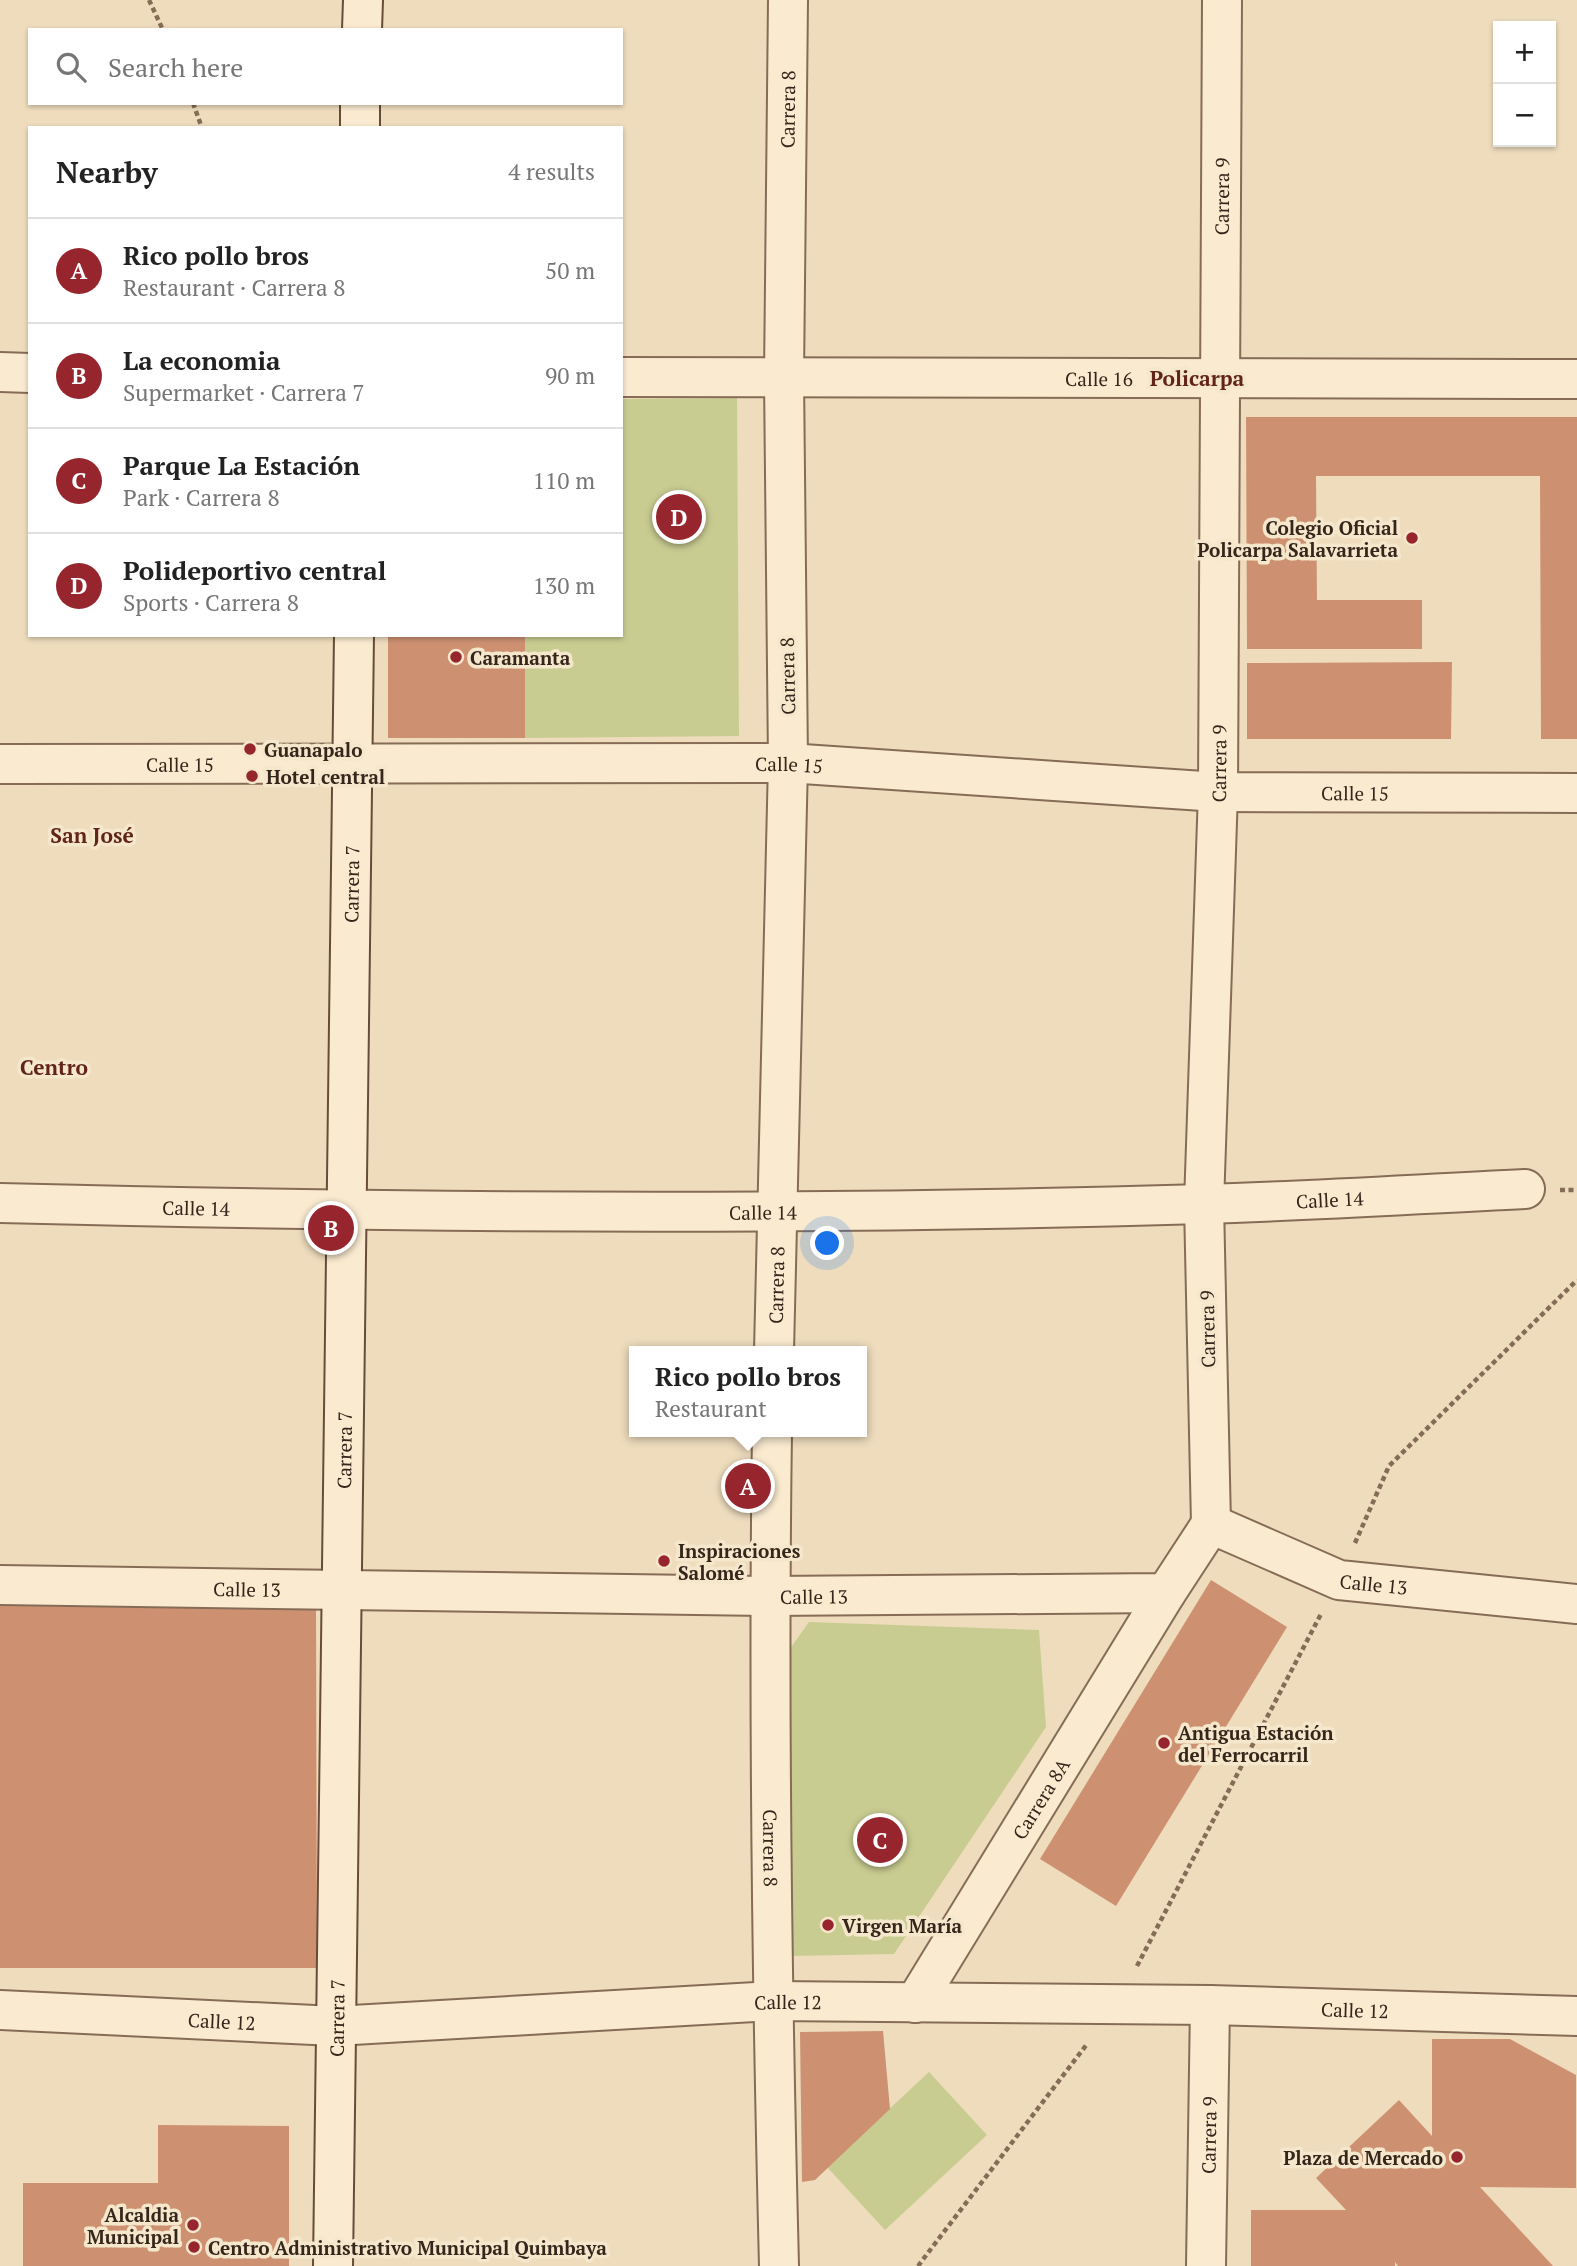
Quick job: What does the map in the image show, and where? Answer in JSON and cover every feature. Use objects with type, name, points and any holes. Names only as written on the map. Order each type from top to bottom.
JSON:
[{"type":"street","points":[[362,28],[363,0]]},
{"type":"street","name":"Carrera 8","points":[[774,1346],[788,763],[784,377],[788,0]]},
{"type":"street","name":"Carrera 9","points":[[1211,1524],[1204,1204],[1218,793],[1222,0]]},
{"type":"street","points":[[360,105],[360,126]]},
{"type":"street","points":[[0,372],[28,373]]},
{"type":"street","name":"Calle 16","points":[[623,377],[1577,379]]},
{"type":"street","name":"Carrera 7","points":[[333,2266],[354,637]]},
{"type":"street","name":"Calle 15","points":[[0,764],[788,763],[1218,793],[1577,793]]},
{"type":"street","name":"Calle 14","points":[[0,1203],[346,1211],[776,1210],[1204,1204],[1525,1189]]},
{"type":"street","name":"Carrera 8","points":[[772,1437],[770,1596],[773,2001],[779,2266]]},
{"type":"street","points":[[1166,1593],[1211,1524]]},
{"type":"street","name":"Calle 13","points":[[1211,1524],[1339,1580],[1577,1604]]},
{"type":"street","name":"Calle 13","points":[[0,1585],[770,1596],[1166,1593]]},
{"type":"street","name":"Carrera 8A","points":[[915,2003],[1166,1593]]},
{"type":"street","name":"Calle 12","points":[[0,2010],[335,2026],[773,2001],[1210,2005],[1577,2016]]},
{"type":"street","name":"Carrera 9","points":[[1206,2266],[1210,2005]]},
{"type":"path","points":[[149,0],[162,28]]},
{"type":"path","points":[[194,105],[201,126]]},
{"type":"path","points":[[918,2266],[1116,2004],[1339,1580],[1389,1466],[1577,1280]]},
{"type":"green space","points":[[737,398],[739,736],[525,738],[525,637],[623,637],[623,399]]},
{"type":"green space","points":[[809,1622],[1039,1630],[1046,1727],[894,1954],[791,1956],[789,1650]]},
{"type":"green space","points":[[929,2072],[987,2135],[885,2230],[827,2167]]},
{"type":"building","points":[[1246,417],[1577,417],[1577,739],[1541,739],[1540,476],[1316,476],[1317,600],[1422,600],[1422,649],[1247,649]]},
{"type":"building","points":[[388,637],[525,637],[525,738],[388,738]]},
{"type":"building","points":[[1452,662],[1451,739],[1247,739],[1247,663]]},
{"type":"building","name":"Antigua Estación del Ferrocarril","points":[[1211,1580],[1287,1627],[1116,1906],[1040,1859]]},
{"type":"building","points":[[0,1604],[316,1604],[317,1968],[0,1968]]},
{"type":"building","points":[[883,2031],[890,2109],[815,2180],[802,2182],[800,2032]]},
{"type":"building","name":"Plaza de Mercado","points":[[1432,2039],[1510,2039],[1576,2075],[1576,2188],[1480,2187],[1553,2266],[1398,2266],[1395,2262],[1395,2266],[1251,2266],[1251,2210],[1346,2210],[1316,2178],[1399,2100],[1432,2136]]},
{"type":"building","name":"Alcaldia Municipal","points":[[158,2125],[289,2126],[289,2266],[23,2266],[23,2183],[158,2183]]},
{"type":"place","name":"Polideportivo central","points":[[679,517]]},
{"type":"place","name":"Colegio Oficial Policarpa Salavarrieta","points":[[1412,538]]},
{"type":"place","name":"Caramanta","points":[[456,657]]},
{"type":"place","name":"Guanapalo","points":[[250,749]]},
{"type":"place","name":"Hotel central","points":[[252,776]]},
{"type":"place","name":"La economia","points":[[331,1228]]},
{"type":"place","name":"Rico pollo bros","points":[[748,1486]]},
{"type":"place","name":"Inspiraciones Salomé","points":[[664,1561]]},
{"type":"place","name":"Antigua Estación del Ferrocarril","points":[[1164,1743]]},
{"type":"place","name":"Parque La Estación","points":[[880,1840]]},
{"type":"place","name":"Virgen María","points":[[828,1925]]},
{"type":"place","name":"Plaza de Mercado","points":[[1457,2157]]},
{"type":"place","name":"Alcaldia Municipal","points":[[193,2225]]},
{"type":"place","name":"Centro Administrativo Municipal Quimbaya","points":[[194,2247]]},
{"type":"district","name":"Policarpa","points":[[1197,378]]},
{"type":"district","name":"San José","points":[[92,835]]},
{"type":"district","name":"Centro","points":[[54,1067]]}]
